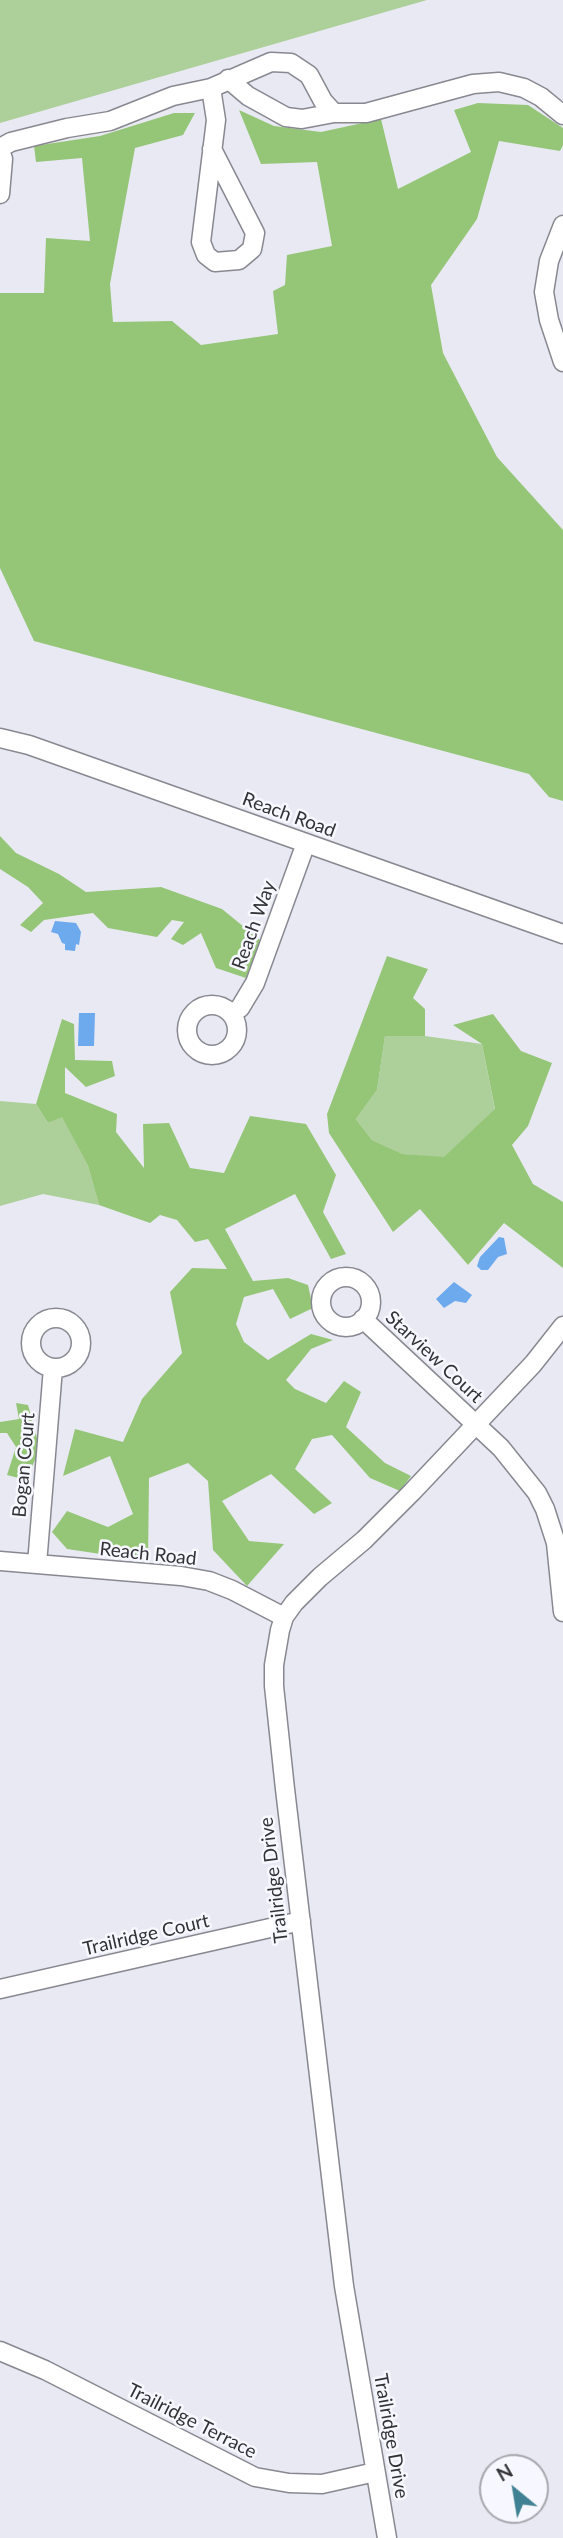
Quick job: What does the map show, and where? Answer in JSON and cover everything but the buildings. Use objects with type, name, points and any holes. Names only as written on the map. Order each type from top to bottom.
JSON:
[{"type":"street","points":[[0,194],[3,159],[0,150],[11,142],[110,121],[173,96],[211,88],[271,62],[291,63],[309,75],[323,101],[334,113]]},
{"type":"street","points":[[228,79],[248,96],[286,117],[302,119],[334,113],[366,113],[473,84],[499,82],[524,88],[541,97],[563,116]]},
{"type":"street","points":[[211,88],[216,120],[212,149],[201,242],[206,255],[215,262],[239,260],[252,248],[255,233],[212,149]]},
{"type":"street","points":[[563,225],[549,261],[544,292],[549,320],[563,362]]},
{"type":"street","name":"Reach Road","points":[[0,738],[29,745],[563,934]]},
{"type":"street","name":"Reach Way","points":[[232,1014],[244,1002],[255,983],[306,843]]},
{"type":"street","name":"Starview Court","points":[[363,1319],[509,1456],[537,1493],[552,1527],[561,1563],[563,1612]]},
{"type":"street","name":"Trailridge Drive","points":[[387,2538],[344,2286],[274,1686],[274,1665],[284,1617],[306,1591],[364,1540],[476,1425],[533,1364],[563,1326]]},
{"type":"street","name":"Bogan Court","points":[[37,1564],[53,1368]]},
{"type":"street","name":"Reach Road","points":[[0,1561],[181,1576],[209,1581],[284,1617]]},
{"type":"street","name":"Trailridge Court","points":[[0,1989],[301,1921]]},
{"type":"street","name":"Trailridge Terrace","points":[[0,2351],[45,2370],[255,2477],[289,2483],[321,2484],[375,2472]]},
{"type":"green space","points":[[0,0],[427,0],[0,123]]},
{"type":"green space","points":[[478,103],[528,105],[563,128],[563,145],[560,151],[499,141],[477,219],[431,285],[443,353],[497,457],[563,530],[563,801],[549,797],[529,774],[34,641],[0,568],[0,293],[44,293],[46,238],[90,241],[82,158],[36,162],[34,146],[100,136],[174,113],[195,113],[183,135],[135,148],[110,284],[113,322],[172,321],[201,345],[278,334],[273,291],[285,285],[287,255],[332,246],[317,162],[261,164],[239,110],[274,126],[321,132],[381,119],[398,189],[471,152],[454,110]]},
{"type":"green space","points":[[0,836],[16,853],[59,874],[86,892],[161,887],[222,909],[260,940],[246,978],[216,968],[201,933],[183,945],[171,939],[184,922],[172,920],[157,937],[108,928],[93,913],[44,920],[31,932],[20,925],[43,903],[28,887],[0,869]]},
{"type":"green space","points":[[387,956],[428,969],[413,998],[425,1009],[425,1036],[385,1036],[377,1090],[356,1119],[372,1140],[403,1154],[444,1157],[495,1109],[482,1044],[453,1025],[493,1014],[521,1051],[552,1063],[528,1126],[512,1145],[533,1184],[563,1202],[563,1268],[504,1223],[468,1265],[420,1209],[393,1232],[329,1133],[327,1114]]},
{"type":"green space","points":[[62,1019],[74,1024],[75,1060],[112,1061],[115,1076],[86,1087],[65,1067],[65,1093],[117,1114],[116,1132],[144,1168],[143,1124],[169,1123],[190,1168],[224,1173],[250,1116],[306,1124],[336,1175],[323,1212],[346,1254],[331,1259],[295,1194],[225,1229],[253,1281],[288,1278],[308,1285],[313,1308],[290,1319],[273,1289],[244,1297],[236,1324],[244,1342],[268,1360],[311,1334],[333,1340],[311,1349],[286,1380],[295,1389],[326,1403],[344,1381],[361,1392],[346,1427],[385,1463],[411,1476],[400,1491],[370,1478],[332,1435],[312,1439],[295,1469],[332,1503],[314,1514],[271,1474],[222,1501],[249,1541],[284,1544],[247,1586],[213,1550],[208,1481],[188,1463],[149,1478],[148,1561],[67,1549],[52,1532],[67,1511],[108,1527],[133,1514],[110,1456],[63,1476],[75,1429],[123,1442],[142,1399],[182,1353],[170,1292],[192,1268],[227,1269],[208,1239],[195,1242],[177,1220],[160,1215],[150,1223],[99,1205],[88,1166],[62,1117],[48,1123],[36,1104]]},
{"type":"green space","points":[[385,1036],[425,1036],[482,1044],[495,1110],[444,1158],[403,1154],[372,1140],[356,1119],[377,1090]]},
{"type":"green space","points":[[0,1101],[36,1104],[48,1123],[62,1116],[88,1166],[99,1205],[43,1194],[0,1206]]},
{"type":"green space","points":[[16,1403],[28,1405],[40,1449],[26,1480],[7,1475],[16,1447],[7,1433],[0,1433],[0,1422],[19,1419]]},
{"type":"water","points":[[55,921],[76,923],[81,932],[75,951],[65,950],[65,944],[58,934],[51,932]]},
{"type":"water","points":[[79,1013],[95,1013],[94,1046],[78,1046]]},
{"type":"water","points":[[499,1237],[504,1238],[507,1254],[498,1257],[488,1270],[481,1270],[477,1266],[480,1257]]},
{"type":"water","points":[[454,1282],[472,1295],[466,1303],[455,1301],[444,1308],[436,1299]]}]
